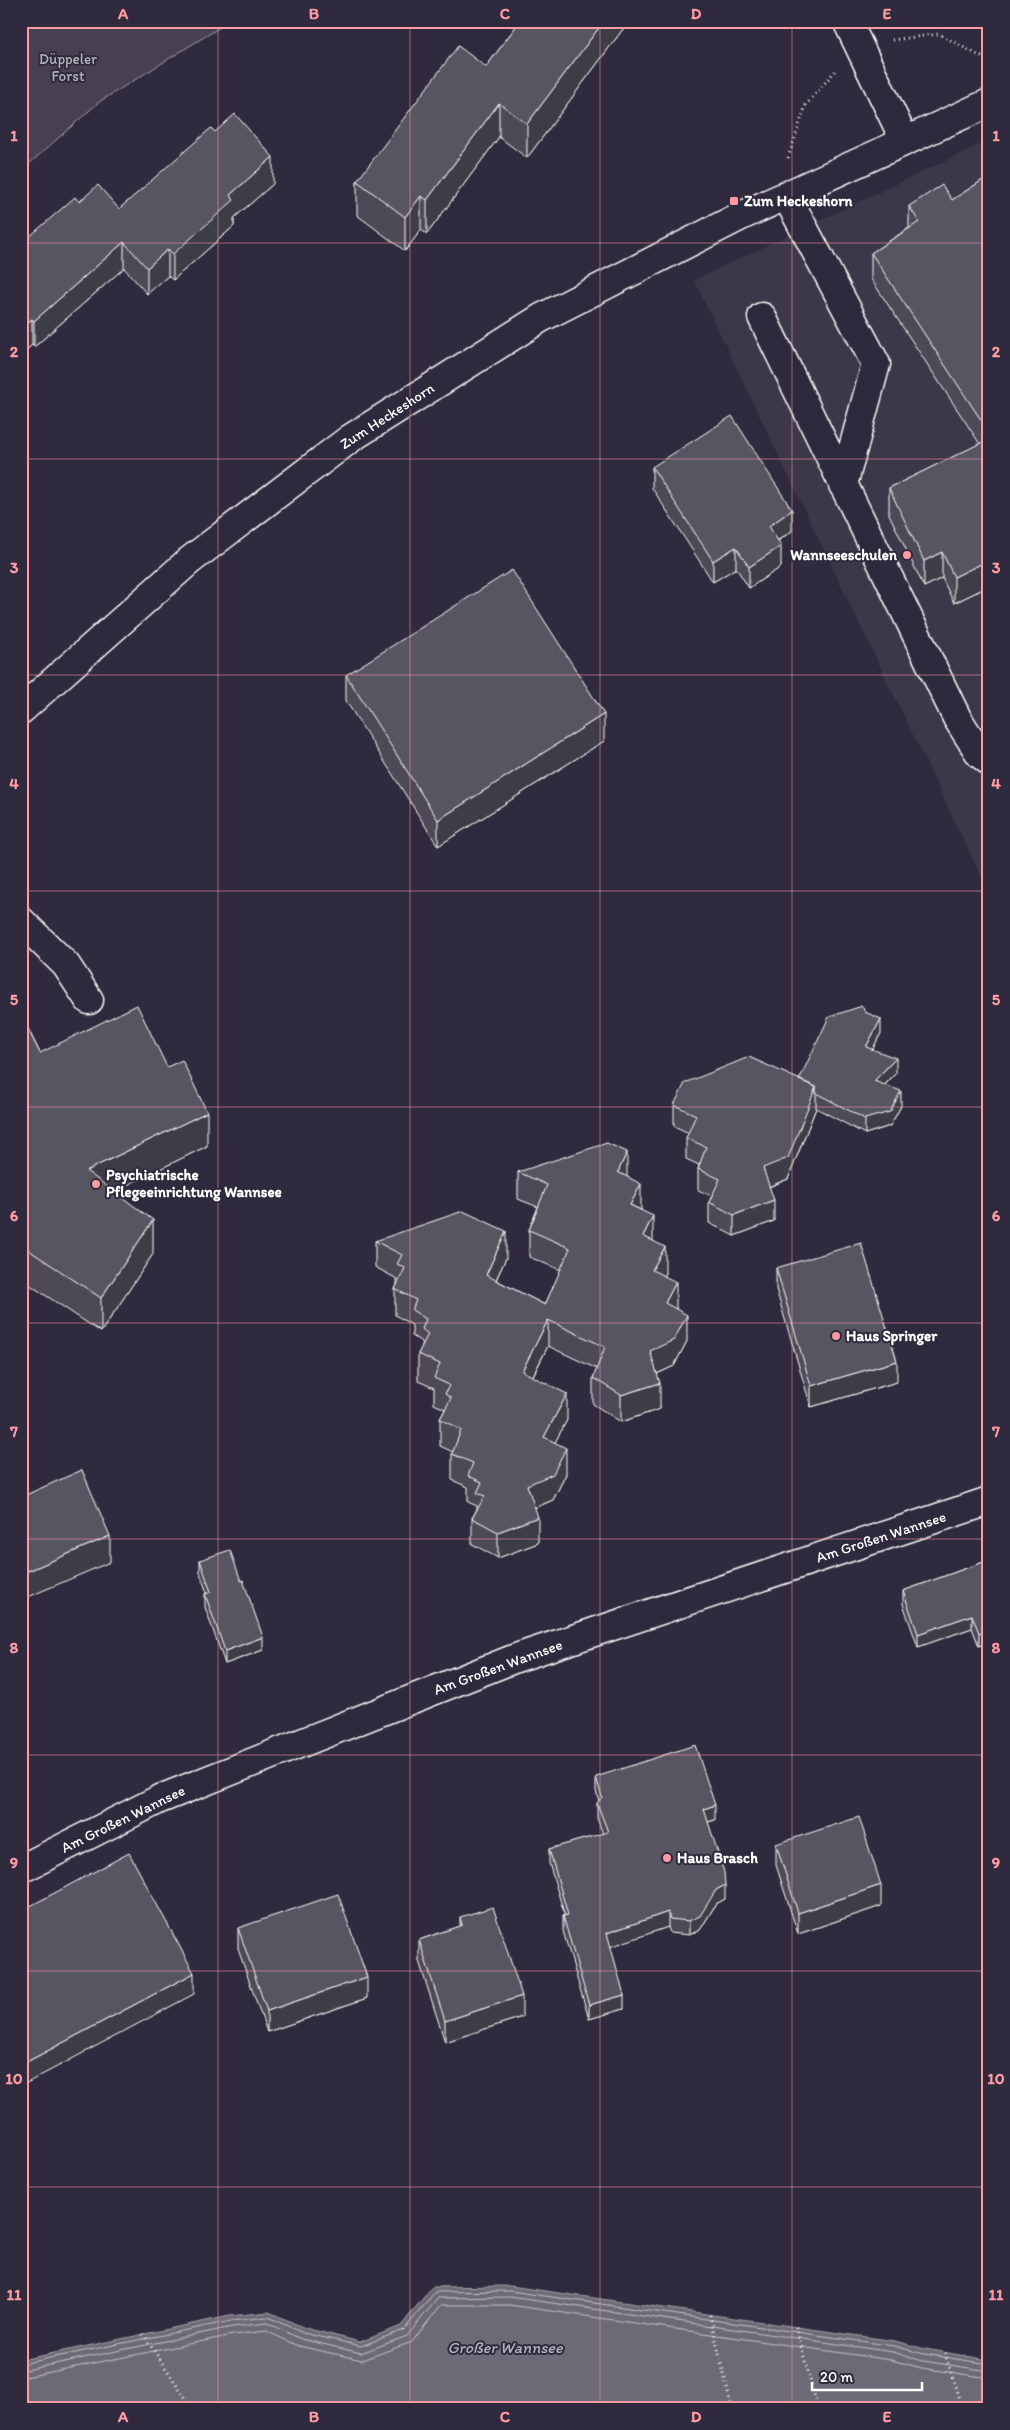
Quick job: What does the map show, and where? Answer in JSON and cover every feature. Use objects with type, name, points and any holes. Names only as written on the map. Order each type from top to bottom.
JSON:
[{"type":"street","points":[[852,33],[905,141]]},
{"type":"street","name":"Zum Heckeshorn","points":[[21,710],[189,560],[358,434],[541,318],[780,198],[989,103]]},
{"type":"street","points":[[780,198],[876,364],[843,485]]},
{"type":"street","points":[[762,317],[957,718],[980,754],[989,761]]},
{"type":"street","points":[[21,921],[66,965],[90,1000]]},
{"type":"street","name":"Am Großen Wannsee","points":[[21,1869],[160,1799],[516,1658],[989,1501]]},
{"type":"path","points":[[780,198],[806,105],[852,33],[939,34],[989,61]]},
{"type":"path","points":[[710,2315],[732,2409]]},
{"type":"path","points":[[796,2327],[818,2409]]},
{"type":"path","points":[[143,2334],[193,2409]]},
{"type":"path","points":[[945,2353],[962,2409]]},
{"type":"shaded area","name":"Wannseeschulen","points":[[989,140],[989,893],[694,280]]},
{"type":"green space","name":"Düppeler Forst","points":[[21,21],[230,21],[99,102],[21,171]]},
{"type":"water","name":"Großer Wannsee","points":[[510,2286],[895,2341],[925,2349],[989,2360],[989,2409],[21,2409],[21,2360],[230,2316],[269,2312],[305,2328],[360,2342],[401,2326],[432,2287]]},
{"type":"building","points":[[520,21],[604,21],[527,124],[499,103],[427,200],[421,196],[405,217],[357,181],[458,46],[486,67]]},
{"type":"building","points":[[235,114],[273,157],[230,195],[234,200],[173,254],[168,249],[147,268],[124,242],[34,321],[32,319],[21,328],[21,244],[75,197],[79,202],[98,185],[119,209],[211,128],[215,132]]},
{"type":"building","points":[[989,176],[989,432],[871,253],[919,222],[909,206],[942,185],[952,200]]},
{"type":"building","points":[[732,416],[792,510],[769,526],[781,546],[749,567],[736,547],[713,561],[652,467]]},
{"type":"building","points":[[989,439],[989,560],[954,577],[942,552],[924,561],[889,488]]},
{"type":"building","points":[[512,570],[604,714],[438,820],[346,675]]},
{"type":"building","name":"Psychiatrische Pflegeeinrichtung Wannsee","points":[[137,1005],[167,1067],[182,1060],[207,1112],[86,1171],[153,1220],[101,1298],[21,1245],[21,1015],[40,1053]]},
{"type":"building","points":[[862,1006],[865,1012],[881,1019],[866,1047],[896,1058],[874,1081],[901,1091],[890,1112],[865,1119],[816,1093],[816,1087],[799,1080],[829,1017]]},
{"type":"building","points":[[749,1057],[816,1087],[788,1158],[763,1168],[774,1200],[734,1215],[709,1202],[720,1179],[698,1169],[706,1147],[686,1138],[696,1115],[674,1105],[685,1083]]},
{"type":"building","points":[[607,1143],[627,1152],[618,1172],[641,1184],[630,1205],[653,1216],[643,1236],[665,1247],[652,1270],[676,1282],[665,1303],[687,1315],[674,1340],[650,1351],[660,1383],[621,1395],[593,1378],[605,1347],[548,1320],[522,1371],[567,1394],[544,1437],[566,1448],[553,1474],[527,1485],[538,1517],[498,1532],[472,1518],[485,1496],[477,1493],[482,1482],[468,1476],[473,1463],[452,1454],[461,1430],[440,1419],[451,1398],[445,1394],[449,1385],[434,1378],[440,1364],[418,1354],[428,1334],[422,1329],[426,1319],[412,1310],[416,1300],[395,1289],[405,1268],[397,1264],[402,1255],[375,1241],[463,1211],[506,1231],[486,1275],[545,1305],[570,1248],[529,1230],[547,1185],[518,1172]]},
{"type":"building","name":"Haus Springer","points":[[861,1243],[897,1361],[811,1386],[776,1268]]},
{"type":"building","points":[[82,1470],[110,1536],[21,1574],[21,1497]]},
{"type":"building","points":[[230,1550],[241,1581],[243,1580],[263,1637],[225,1651],[205,1594],[211,1592],[200,1560]]},
{"type":"building","points":[[989,1560],[989,1629],[979,1633],[972,1615],[918,1634],[903,1591]]},
{"type":"building","points":[[695,1745],[715,1805],[704,1809],[724,1872],[725,1885],[716,1890],[700,1916],[689,1921],[670,1919],[668,1912],[607,1933],[624,1995],[589,2005],[563,1916],[568,1915],[549,1849],[608,1832],[597,1803],[602,1797],[596,1777]]},
{"type":"building","points":[[859,1817],[881,1885],[798,1913],[776,1844]]},
{"type":"building","points":[[129,1853],[194,1973],[21,2065],[21,1911]]},
{"type":"building","points":[[338,1894],[367,1977],[267,2011],[238,1928]]},
{"type":"building","points":[[493,1907],[522,1996],[445,2021],[419,1940],[462,1925],[460,1917]]},
{"type":"place","name":"Zum Heckeshorn","points":[[734,201]]},
{"type":"place","name":"Wannseeschulen","points":[[907,555]]},
{"type":"place","name":"Psychiatrische Pflegeeinrichtung Wannsee","points":[[96,1184]]},
{"type":"place","name":"Haus Springer","points":[[836,1336]]},
{"type":"place","name":"Haus Brasch","points":[[667,1858]]}]
